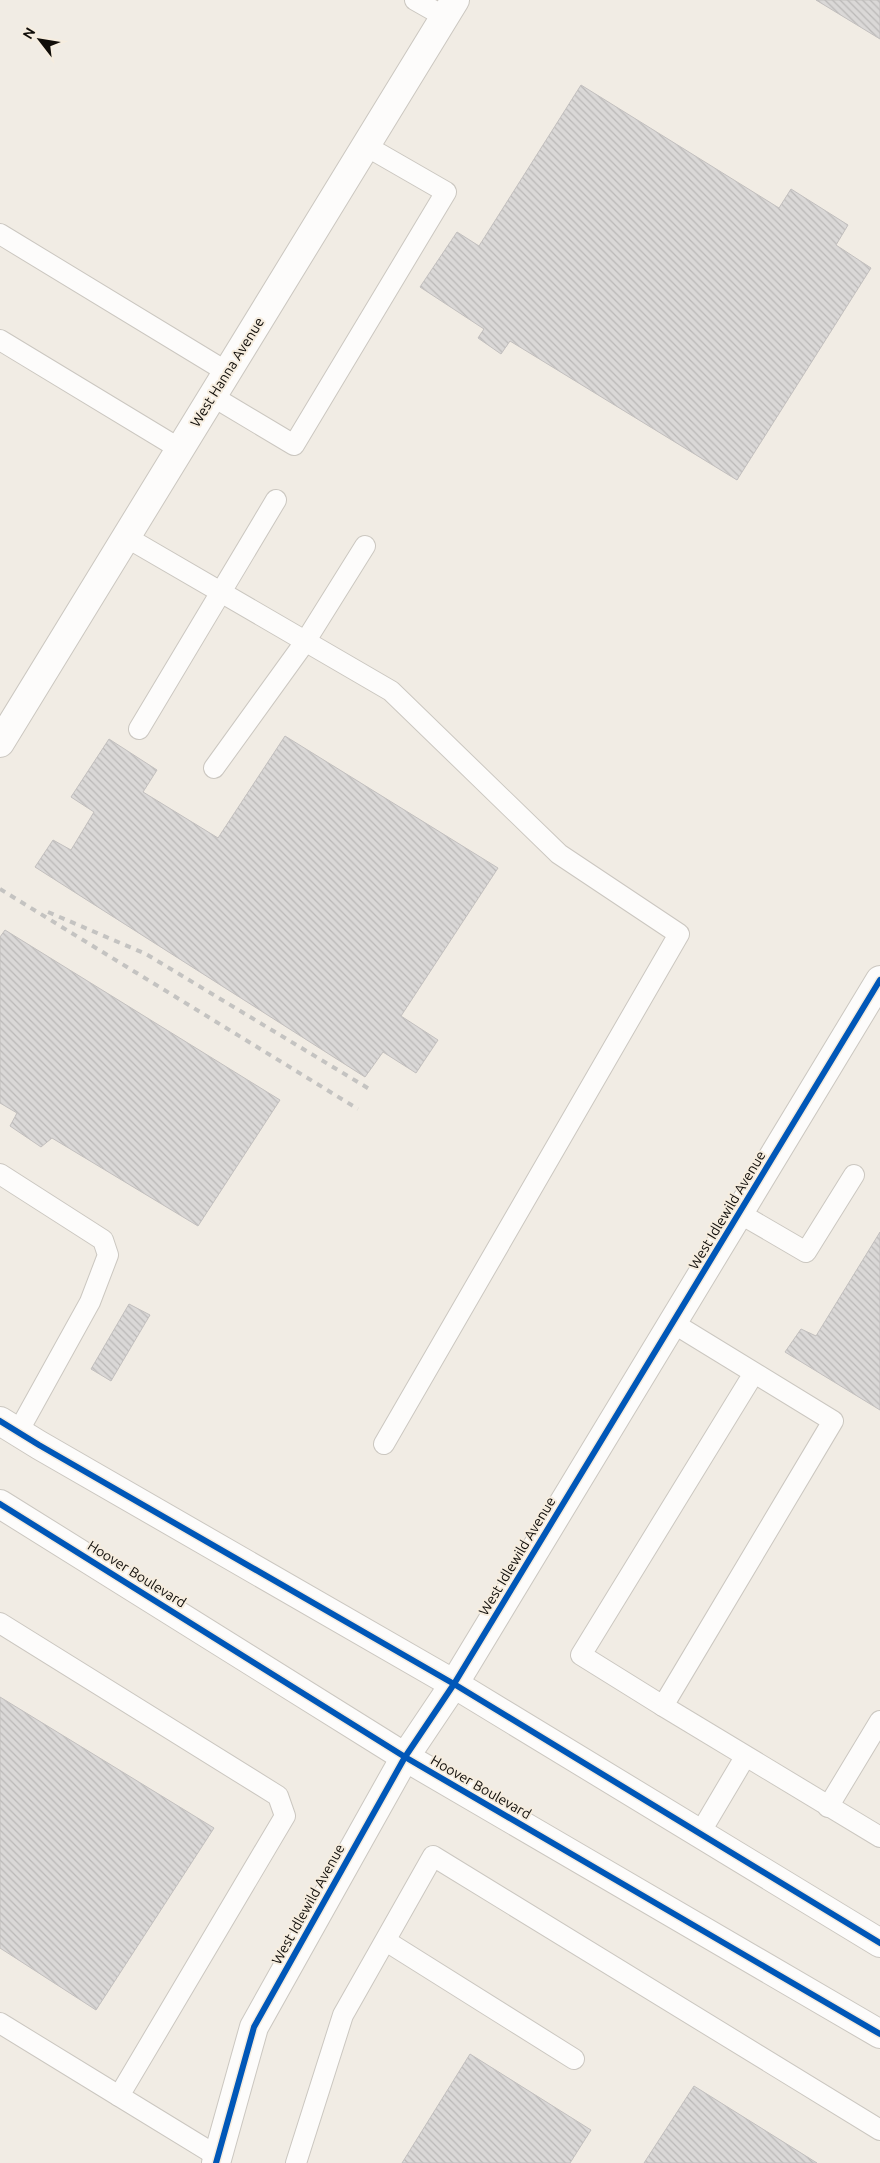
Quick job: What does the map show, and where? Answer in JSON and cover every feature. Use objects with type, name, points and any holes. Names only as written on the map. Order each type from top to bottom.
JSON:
[{"type":"street","name":"West Hanna Avenue","points":[[0,743],[450,8]]},
{"type":"street","name":"West Idlewild Avenue","points":[[216,2159],[254,2026],[405,1756],[454,1684],[880,980]]},
{"type":"street","points":[[9,1426],[454,1684],[880,1943]]},
{"type":"street","name":"Hoover Boulevard","points":[[0,1504],[405,1756],[880,2034]]},
{"type":"lane","points":[[415,0],[450,8]]},
{"type":"lane","points":[[212,396],[294,445],[446,192],[366,146]]},
{"type":"lane","points":[[0,234],[227,372]]},
{"type":"lane","points":[[0,340],[180,449]]},
{"type":"lane","points":[[139,729],[276,500]]},
{"type":"lane","points":[[126,537],[391,691],[559,854],[679,934],[384,1444]]},
{"type":"lane","points":[[214,768],[305,642],[365,546]]},
{"type":"lane","points":[[0,1174],[103,1240],[108,1255],[90,1302],[9,1426]]},
{"type":"lane","points":[[739,1213],[806,1252],[854,1175]]},
{"type":"lane","points":[[662,1706],[833,1422],[673,1322]]},
{"type":"lane","points":[[754,1373],[581,1655],[880,1837]]},
{"type":"lane","points":[[0,1623],[278,1796],[285,1816],[119,2096]]},
{"type":"lane","points":[[828,1807],[880,1721]]},
{"type":"lane","points":[[700,1833],[746,1757]]},
{"type":"lane","points":[[296,2163],[343,2015],[433,1856],[880,2130]]},
{"type":"lane","points":[[386,1941],[574,2059]]},
{"type":"lane","points":[[0,2023],[119,2096],[216,2159]]},
{"type":"building","points":[[816,0],[880,0],[880,39]]},
{"type":"building","points":[[581,85],[779,208],[791,189],[848,225],[836,245],[871,268],[737,480],[510,341],[501,354],[478,338],[484,329],[420,287],[457,232],[479,246]]},
{"type":"building","points":[[285,736],[498,868],[401,1016],[438,1040],[416,1073],[383,1052],[365,1077],[35,867],[53,840],[71,850],[94,812],[71,797],[109,739],[157,770],[143,792],[218,838]]},
{"type":"building","points":[[5,930],[280,1100],[198,1226],[52,1138],[41,1147],[10,1126],[17,1113],[0,1103],[0,937]]},
{"type":"building","points":[[880,1232],[880,1410],[785,1352],[801,1329],[816,1336]]},
{"type":"building","points":[[129,1304],[150,1315],[111,1381],[91,1369]]},
{"type":"building","points":[[0,1697],[214,1828],[96,2010],[0,1948]]},
{"type":"building","points":[[470,2054],[591,2130],[570,2163],[402,2163]]},
{"type":"building","points":[[694,2086],[817,2163],[644,2163]]},
{"type":"railway","points":[[0,889],[358,1109]]},
{"type":"railway","points":[[48,912],[146,954],[371,1090]]},
{"type":"cycle path","points":[[216,2163],[254,2027],[405,1757],[454,1684],[880,980]]},
{"type":"cycle path","points":[[0,1421],[454,1684],[880,1943]]},
{"type":"cycle path","points":[[0,1504],[405,1757],[880,2034]]}]
